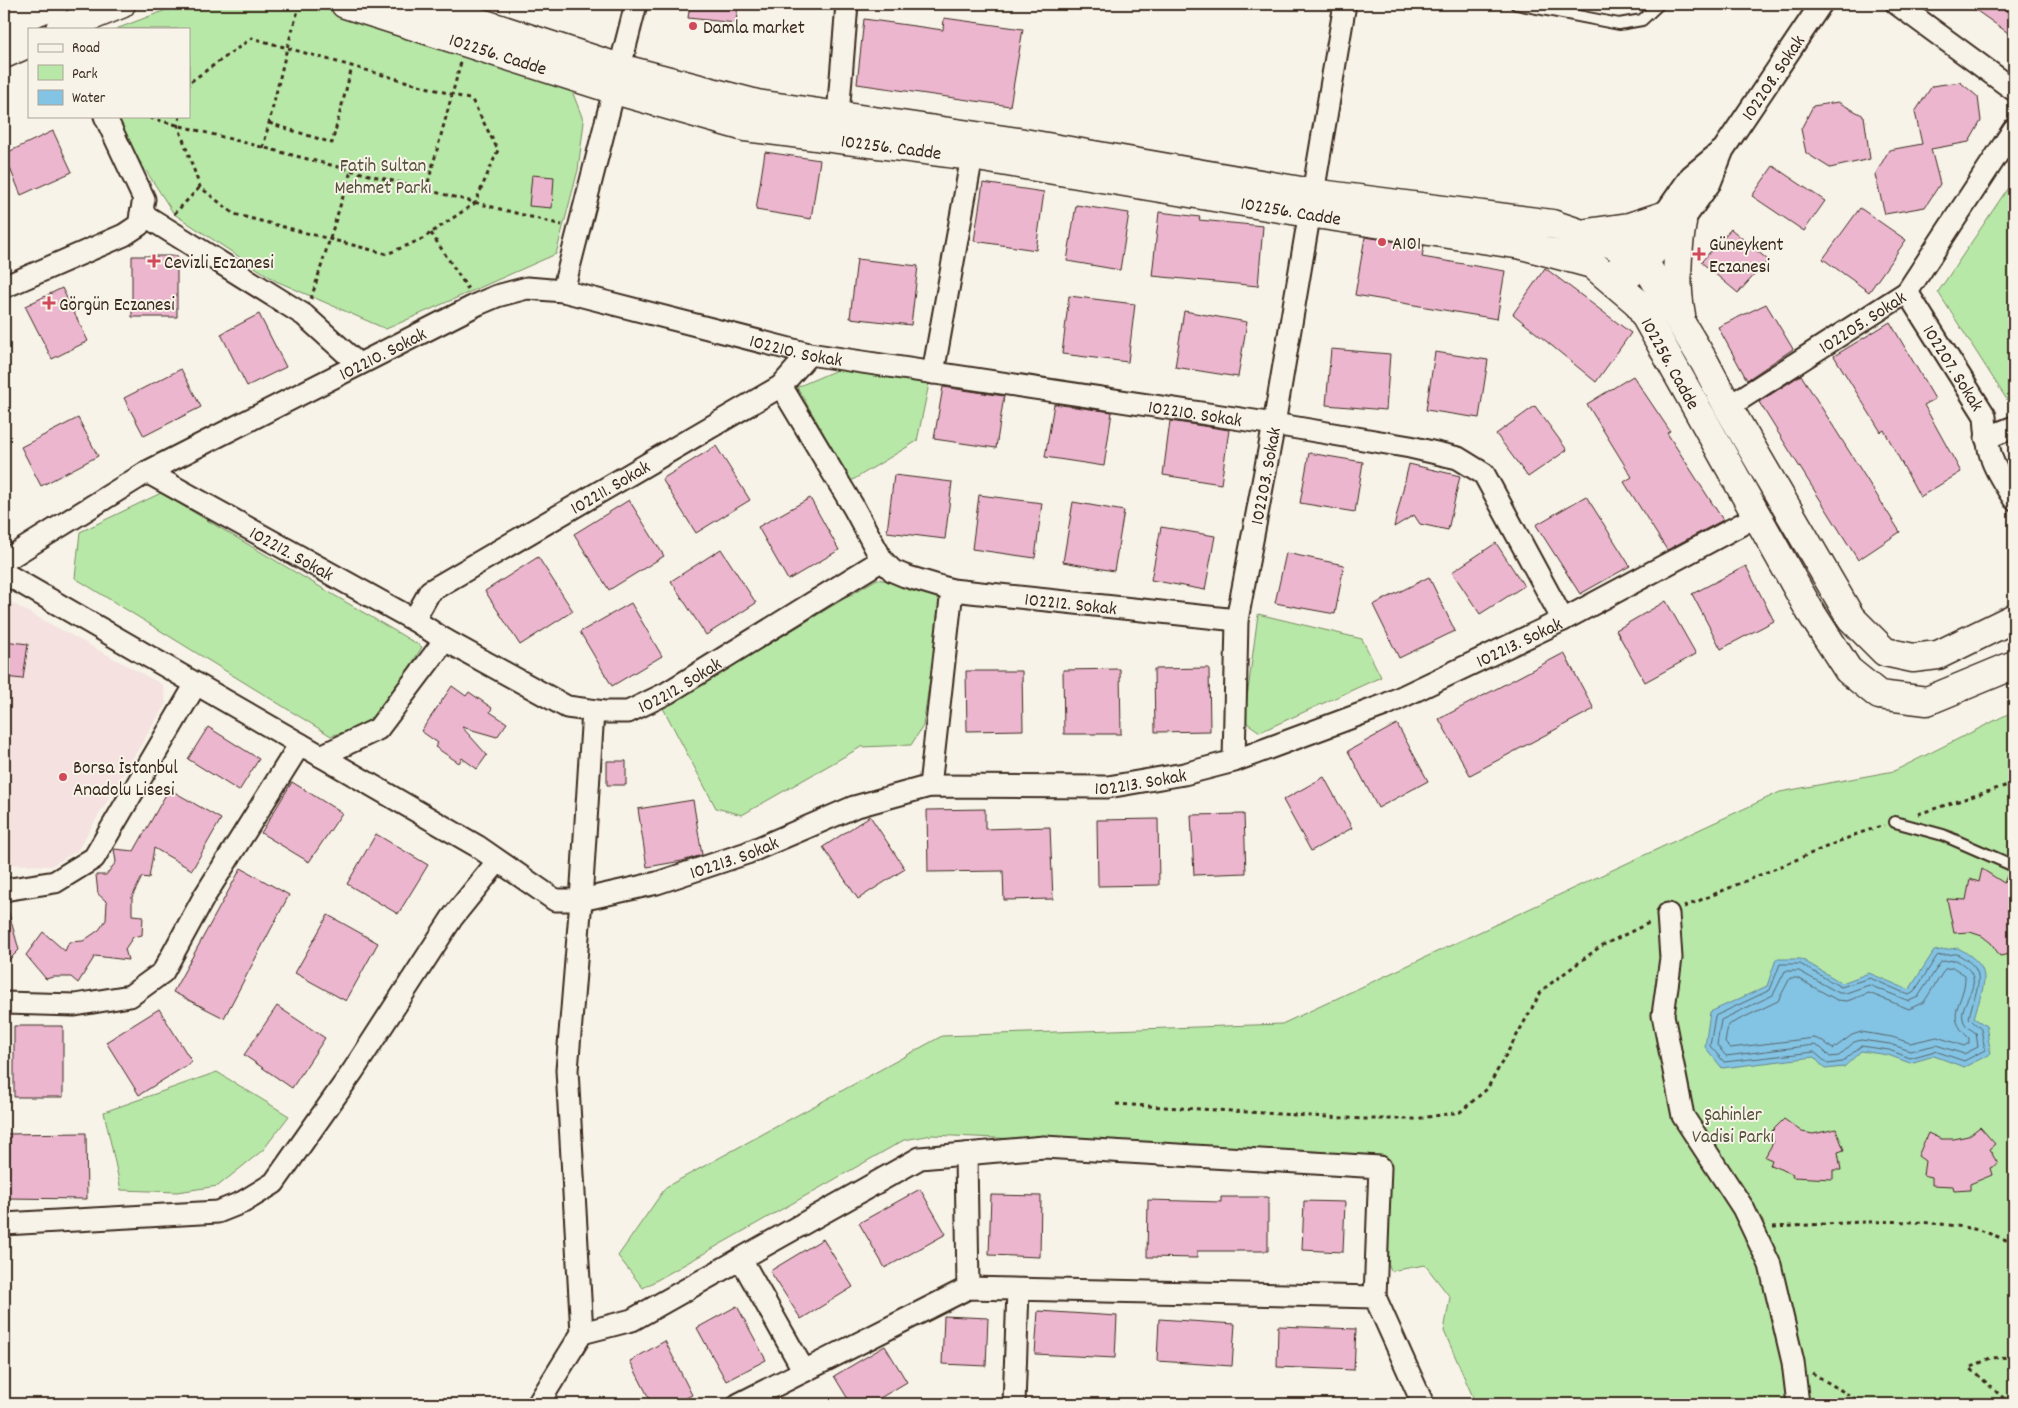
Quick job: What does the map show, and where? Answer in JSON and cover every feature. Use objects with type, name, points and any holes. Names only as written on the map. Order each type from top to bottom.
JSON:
[{"type":"street","points":[[4,26],[60,22],[121,4]]},
{"type":"street","name":"102256. Cadde","points":[[345,4],[467,42],[617,79],[757,104],[1018,142],[1311,203],[1522,244],[1592,264],[1638,303],[1810,611],[1848,670],[1880,695],[1927,701],[2014,665]]},
{"type":"street","name":"102256. Cadde","points":[[422,4],[745,127],[1311,203],[1552,224],[1612,244],[1639,260],[1705,363],[1728,407],[1851,618],[1884,652],[1913,658],[1938,655],[2014,618]]},
{"type":"street","points":[[563,291],[636,4]]},
{"type":"street","points":[[838,115],[847,4]]},
{"type":"street","name":"102203. Sokak","points":[[1234,761],[1237,620],[1274,424],[1345,4]]},
{"type":"street","name":"102208. Sokak","points":[[1614,281],[1639,260],[1673,219],[1710,183],[1723,150],[1821,4]]},
{"type":"street","points":[[1896,4],[2014,90]]},
{"type":"street","points":[[4,54],[28,43]]},
{"type":"street","points":[[4,287],[124,235],[139,225],[144,199],[105,118]]},
{"type":"street","name":"102205. Sokak","points":[[1728,407],[1907,292],[2014,129]]},
{"type":"street","points":[[933,373],[972,156]]},
{"type":"street","points":[[141,213],[304,315],[358,364]]},
{"type":"street","points":[[1580,234],[1629,228],[1673,219],[1676,288],[1683,329]]},
{"type":"street","name":"102210. Sokak","points":[[4,561],[147,472],[478,304],[527,288],[563,291],[809,354],[1274,424],[1410,446],[1458,458],[1484,474],[1563,620]]},
{"type":"street","name":"102207. Sokak","points":[[1907,292],[1985,416],[1986,438],[1992,465],[2014,499]]},
{"type":"street","name":"102211. Sokak","points":[[414,620],[430,591],[781,386],[809,354]]},
{"type":"street","points":[[781,386],[854,508],[882,560]]},
{"type":"street","points":[[1986,438],[2014,427]]},
{"type":"street","name":"102212. Sokak","points":[[147,472],[414,620],[445,640],[566,707],[593,711],[628,712],[667,693],[882,560],[899,574],[952,590],[1237,620]]},
{"type":"street","name":"102213. Sokak","points":[[4,573],[477,846],[497,862],[555,900],[581,900],[666,880],[747,853],[854,807],[930,786],[1108,787],[1184,774],[1234,761],[1385,706],[1563,620],[1757,516]]},
{"type":"street","points":[[930,786],[952,590]]},
{"type":"street","points":[[321,756],[378,730],[445,640]]},
{"type":"street","points":[[4,890],[55,882],[94,858],[196,684]]},
{"type":"street","points":[[538,1404],[582,1333],[567,1070],[581,900],[593,711]]},
{"type":"street","points":[[4,1003],[75,1006],[130,996],[163,972],[204,897],[300,744]]},
{"type":"street","points":[[4,1224],[218,1212],[243,1202],[274,1183],[353,1071],[452,918],[497,862]]},
{"type":"street","points":[[1668,914],[1671,958],[1664,1015],[1683,1116],[1743,1208],[1770,1265],[1792,1362],[1798,1404]]},
{"type":"street","points":[[582,1333],[632,1320],[920,1158],[1044,1147],[1380,1167],[1375,1297],[1420,1403]]},
{"type":"street","points":[[966,1154],[968,1288]]},
{"type":"street","points":[[741,1259],[804,1371]]},
{"type":"street","points":[[739,1404],[968,1288],[1375,1297]]},
{"type":"street","points":[[1014,1404],[1018,1290]]},
{"type":"lane","points":[[1516,4],[1619,24],[1642,20],[1659,4]]},
{"type":"lane","points":[[1894,822],[1943,835],[2014,866]]},
{"type":"path","points":[[263,148],[287,48],[300,4]]},
{"type":"path","points":[[180,118],[178,126],[200,187],[234,214],[387,254],[431,233],[475,203],[498,150],[472,100],[252,38],[190,82]]},
{"type":"path","points":[[426,190],[467,42]]},
{"type":"path","points":[[268,123],[332,143],[352,66]]},
{"type":"path","points":[[149,118],[578,228]]},
{"type":"path","points":[[304,315],[351,170]]},
{"type":"path","points":[[169,229],[174,214],[200,187]]},
{"type":"path","points":[[431,233],[478,304]]},
{"type":"path","points":[[1116,1104],[1362,1119],[1415,1119],[1460,1112],[1487,1089],[1542,990],[1601,946],[1668,914],[1857,834],[2014,783]]},
{"type":"path","points":[[1752,1228],[1857,1223],[1930,1223],[1979,1230],[2014,1243]]},
{"type":"path","points":[[2010,1404],[1970,1368],[1990,1358],[2014,1357]]},
{"type":"path","points":[[1792,1362],[1864,1404]]},
{"type":"shaded area","name":"Borsa İstanbul Anadolu Lisesi","points":[[4,599],[163,685],[166,703],[77,851],[51,866],[4,864]]},
{"type":"green space","name":"Fatih Sultan Mehmet Parkı","points":[[309,4],[570,86],[584,122],[578,170],[556,254],[386,329],[276,281],[174,214],[126,140],[116,118],[190,118],[190,28],[119,28],[179,5]]},
{"type":"green space","points":[[2014,179],[2014,406],[2009,403],[1938,292]]},
{"type":"green space","points":[[846,366],[930,379],[917,441],[851,481],[797,387]]},
{"type":"green space","points":[[161,493],[422,647],[376,722],[331,736],[75,578],[80,532]]},
{"type":"green space","points":[[877,579],[943,591],[923,726],[911,745],[861,747],[742,815],[716,808],[663,708]]},
{"type":"green space","points":[[1258,614],[1362,639],[1381,677],[1260,732],[1244,721]]},
{"type":"green space","name":"Şahinler Vadisi Parkı","points":[[2014,711],[2014,1404],[1476,1404],[1444,1331],[1450,1297],[1425,1265],[1391,1271],[1382,1250],[1384,1163],[1359,1155],[932,1135],[904,1140],[643,1288],[618,1256],[666,1187],[942,1036],[1282,1024],[1780,792],[1894,771]]},
{"type":"green space","points":[[217,1072],[289,1116],[263,1150],[218,1186],[177,1192],[121,1190],[104,1112]]},
{"type":"water","points":[[1958,948],[1978,963],[1982,970],[1984,977],[1983,986],[1974,1018],[1986,1026],[1991,1054],[1964,1067],[1934,1056],[1910,1063],[1888,1055],[1861,1051],[1844,1067],[1825,1069],[1814,1057],[1722,1068],[1705,1047],[1710,1012],[1767,986],[1776,959],[1801,959],[1842,983],[1869,973],[1909,990],[1934,951]]},
{"type":"building","points":[[690,4],[738,4],[736,23],[688,18]]},
{"type":"building","points":[[1967,4],[2014,4],[2014,37]]},
{"type":"building","points":[[944,18],[1023,29],[1010,106],[857,84],[864,19],[943,30]]},
{"type":"building","points":[[1960,82],[1978,97],[1981,121],[1969,142],[1931,149],[1940,184],[1925,207],[1885,214],[1875,175],[1889,150],[1922,144],[1915,112],[1932,86]]},
{"type":"building","points":[[1838,102],[1864,116],[1870,159],[1830,168],[1806,153],[1801,129],[1813,106]]},
{"type":"building","points":[[53,131],[72,172],[21,195],[4,154]]},
{"type":"building","points":[[765,152],[820,160],[811,219],[756,210]]},
{"type":"building","points":[[1773,166],[1825,201],[1804,231],[1752,196]]},
{"type":"building","points":[[532,175],[554,177],[552,208],[529,206]]},
{"type":"building","points":[[983,183],[1044,192],[1036,250],[974,241]]},
{"type":"building","points":[[1076,205],[1129,213],[1120,270],[1067,261]]},
{"type":"building","points":[[1860,208],[1906,240],[1869,292],[1823,259]]},
{"type":"building","points":[[1159,212],[1200,217],[1199,220],[1263,226],[1258,286],[1152,276]]},
{"type":"building","points":[[1731,229],[1768,260],[1738,293],[1701,262]]},
{"type":"building","points":[[1365,237],[1424,246],[1422,257],[1505,271],[1497,319],[1355,295]]},
{"type":"building","points":[[132,256],[177,256],[177,317],[132,317]]},
{"type":"building","points":[[857,259],[918,266],[911,325],[850,318]]},
{"type":"building","points":[[1545,268],[1631,333],[1596,382],[1513,314]]},
{"type":"building","points":[[62,288],[88,341],[52,359],[25,306]]},
{"type":"building","points":[[1069,296],[1135,304],[1128,362],[1062,354]]},
{"type":"building","points":[[1766,304],[1793,349],[1747,380],[1718,327]]},
{"type":"building","points":[[1184,311],[1247,322],[1238,377],[1175,367]]},
{"type":"building","points":[[259,314],[286,367],[247,386],[221,334]]},
{"type":"building","points":[[1890,322],[1935,399],[1924,405],[1961,472],[1920,497],[1884,430],[1881,432],[1834,356]]},
{"type":"building","points":[[1331,349],[1390,354],[1386,410],[1326,405]]},
{"type":"building","points":[[1435,352],[1488,360],[1479,418],[1426,410]]},
{"type":"building","points":[[181,369],[201,407],[144,436],[124,398]]},
{"type":"building","points":[[1801,375],[1900,532],[1858,560],[1759,402]]},
{"type":"building","points":[[1633,376],[1670,431],[1667,433],[1723,520],[1667,550],[1624,482],[1632,477],[1587,404]]},
{"type":"building","points":[[943,387],[1004,396],[996,448],[934,439]]},
{"type":"building","points":[[1054,404],[1112,412],[1104,466],[1045,457]]},
{"type":"building","points":[[1535,406],[1567,450],[1528,477],[1496,434]]},
{"type":"building","points":[[78,418],[98,456],[41,486],[21,447]]},
{"type":"building","points":[[1170,421],[1229,430],[1221,484],[1163,475]]},
{"type":"building","points":[[716,446],[750,500],[696,533],[662,479]]},
{"type":"building","points":[[1309,453],[1363,462],[1355,512],[1300,503]]},
{"type":"building","points":[[1409,464],[1460,476],[1448,530],[1420,524],[1414,515],[1394,527]]},
{"type":"building","points":[[894,475],[952,482],[945,539],[887,532]]},
{"type":"building","points":[[979,495],[1042,503],[1035,558],[972,549]]},
{"type":"building","points":[[1586,496],[1630,566],[1580,594],[1536,525]]},
{"type":"building","points":[[810,498],[839,550],[788,580],[758,527]]},
{"type":"building","points":[[629,500],[664,556],[609,590],[574,534]]},
{"type":"building","points":[[1073,502],[1124,511],[1114,571],[1063,562]]},
{"type":"building","points":[[1161,527],[1215,536],[1205,590],[1151,580]]},
{"type":"building","points":[[1496,543],[1524,586],[1480,614],[1452,572]]},
{"type":"building","points":[[721,549],[756,603],[706,635],[671,581]]},
{"type":"building","points":[[1286,553],[1344,565],[1335,614],[1275,603]]},
{"type":"building","points":[[538,557],[573,611],[520,645],[485,591]]},
{"type":"building","points":[[1746,566],[1774,621],[1721,649],[1692,594]]},
{"type":"building","points":[[1429,577],[1455,631],[1399,658],[1373,605]]},
{"type":"building","points":[[1666,601],[1696,654],[1645,682],[1616,630]]},
{"type":"building","points":[[631,603],[662,656],[612,686],[580,632]]},
{"type":"building","points":[[4,641],[28,644],[23,679],[4,677]]},
{"type":"building","points":[[1564,653],[1594,709],[1470,775],[1439,719]]},
{"type":"building","points":[[1209,668],[1210,731],[1155,732],[1154,669]]},
{"type":"building","points":[[1120,669],[1121,734],[1064,734],[1063,670]]},
{"type":"building","points":[[966,671],[1022,671],[1023,730],[967,731]]},
{"type":"building","points":[[452,686],[466,696],[469,692],[492,708],[490,712],[507,723],[497,737],[462,727],[487,755],[477,769],[462,758],[459,763],[435,747],[438,743],[421,731]]},
{"type":"building","points":[[1397,724],[1428,781],[1378,808],[1348,751]]},
{"type":"building","points":[[208,727],[259,759],[239,791],[188,759]]},
{"type":"building","points":[[607,761],[626,761],[626,785],[607,785]]},
{"type":"building","points":[[1324,777],[1352,828],[1311,851],[1283,800]]},
{"type":"building","points":[[292,782],[342,813],[309,862],[261,833]]},
{"type":"building","points":[[169,789],[221,819],[192,870],[154,848],[149,878],[142,877],[132,897],[132,915],[143,916],[142,935],[133,937],[125,949],[128,960],[95,956],[78,983],[71,977],[46,979],[26,955],[43,932],[65,951],[69,942],[83,941],[99,930],[106,920],[107,902],[98,894],[96,875],[106,875],[116,862],[114,849],[134,851]]},
{"type":"building","points":[[693,800],[702,855],[682,861],[647,867],[638,809]]},
{"type":"building","points":[[985,809],[985,829],[1050,827],[1053,899],[1004,900],[1003,871],[928,872],[927,810]]},
{"type":"building","points":[[1244,814],[1246,873],[1194,875],[1191,815]]},
{"type":"building","points":[[870,816],[905,869],[858,899],[823,847]]},
{"type":"building","points":[[1158,819],[1159,885],[1098,886],[1097,820]]},
{"type":"building","points":[[376,834],[428,865],[398,914],[347,884]]},
{"type":"building","points":[[241,868],[289,895],[224,1018],[173,992]]},
{"type":"building","points":[[1982,869],[2004,883],[2009,871],[2014,873],[2014,953],[2000,956],[1991,943],[1982,936],[1970,932],[1954,933],[1947,899],[1966,900],[1970,879],[1979,882]]},
{"type":"building","points":[[4,910],[8,910],[19,950],[4,965]]},
{"type":"building","points":[[328,915],[378,943],[346,1001],[295,973]]},
{"type":"building","points":[[277,1006],[325,1038],[292,1088],[244,1055]]},
{"type":"building","points":[[159,1009],[192,1062],[139,1095],[106,1042]]},
{"type":"building","points":[[14,1026],[63,1026],[63,1097],[14,1097]]},
{"type":"building","points":[[1784,1119],[1802,1132],[1813,1134],[1836,1129],[1844,1150],[1838,1152],[1841,1170],[1833,1170],[1833,1179],[1792,1177],[1793,1174],[1770,1165],[1772,1160],[1765,1157],[1774,1141],[1767,1136]]},
{"type":"building","points":[[1980,1127],[1995,1144],[1989,1149],[1998,1164],[1990,1168],[1992,1175],[1970,1184],[1970,1190],[1954,1191],[1953,1186],[1932,1185],[1932,1177],[1923,1175],[1925,1161],[1918,1156],[1928,1133],[1941,1139],[1954,1139],[1968,1136]]},
{"type":"building","points":[[86,1133],[87,1199],[4,1198],[4,1134]]},
{"type":"building","points":[[920,1189],[946,1234],[885,1268],[859,1223]]},
{"type":"building","points":[[991,1195],[1041,1196],[1040,1257],[989,1255]]},
{"type":"building","points":[[1221,1197],[1268,1197],[1268,1251],[1197,1251],[1197,1258],[1147,1257],[1148,1200],[1221,1202]]},
{"type":"building","points":[[1304,1201],[1345,1202],[1343,1252],[1302,1250]]},
{"type":"building","points":[[823,1239],[853,1287],[801,1319],[770,1271]]},
{"type":"building","points":[[737,1306],[766,1360],[726,1381],[697,1328]]},
{"type":"building","points":[[1038,1311],[1117,1316],[1115,1358],[1035,1354]]},
{"type":"building","points":[[944,1316],[988,1318],[986,1366],[942,1364]]},
{"type":"building","points":[[1159,1319],[1235,1324],[1232,1366],[1157,1361]]},
{"type":"building","points":[[1278,1326],[1356,1329],[1354,1370],[1277,1367]]},
{"type":"building","points":[[665,1341],[692,1395],[673,1404],[652,1404],[630,1361]]},
{"type":"building","points":[[885,1346],[907,1382],[870,1404],[851,1404],[834,1376]]},
{"type":"place","name":"Damla market","points":[[693,26]]},
{"type":"place","name":"A101","points":[[1382,242]]},
{"type":"place","name":"Güneykent Eczanesi","points":[[1699,254]]},
{"type":"place","name":"Cevizli Eczanesi","points":[[154,261]]},
{"type":"place","name":"Görgün Eczanesi","points":[[49,303]]},
{"type":"place","name":"Borsa İstanbul Anadolu Lisesi","points":[[63,777]]}]
